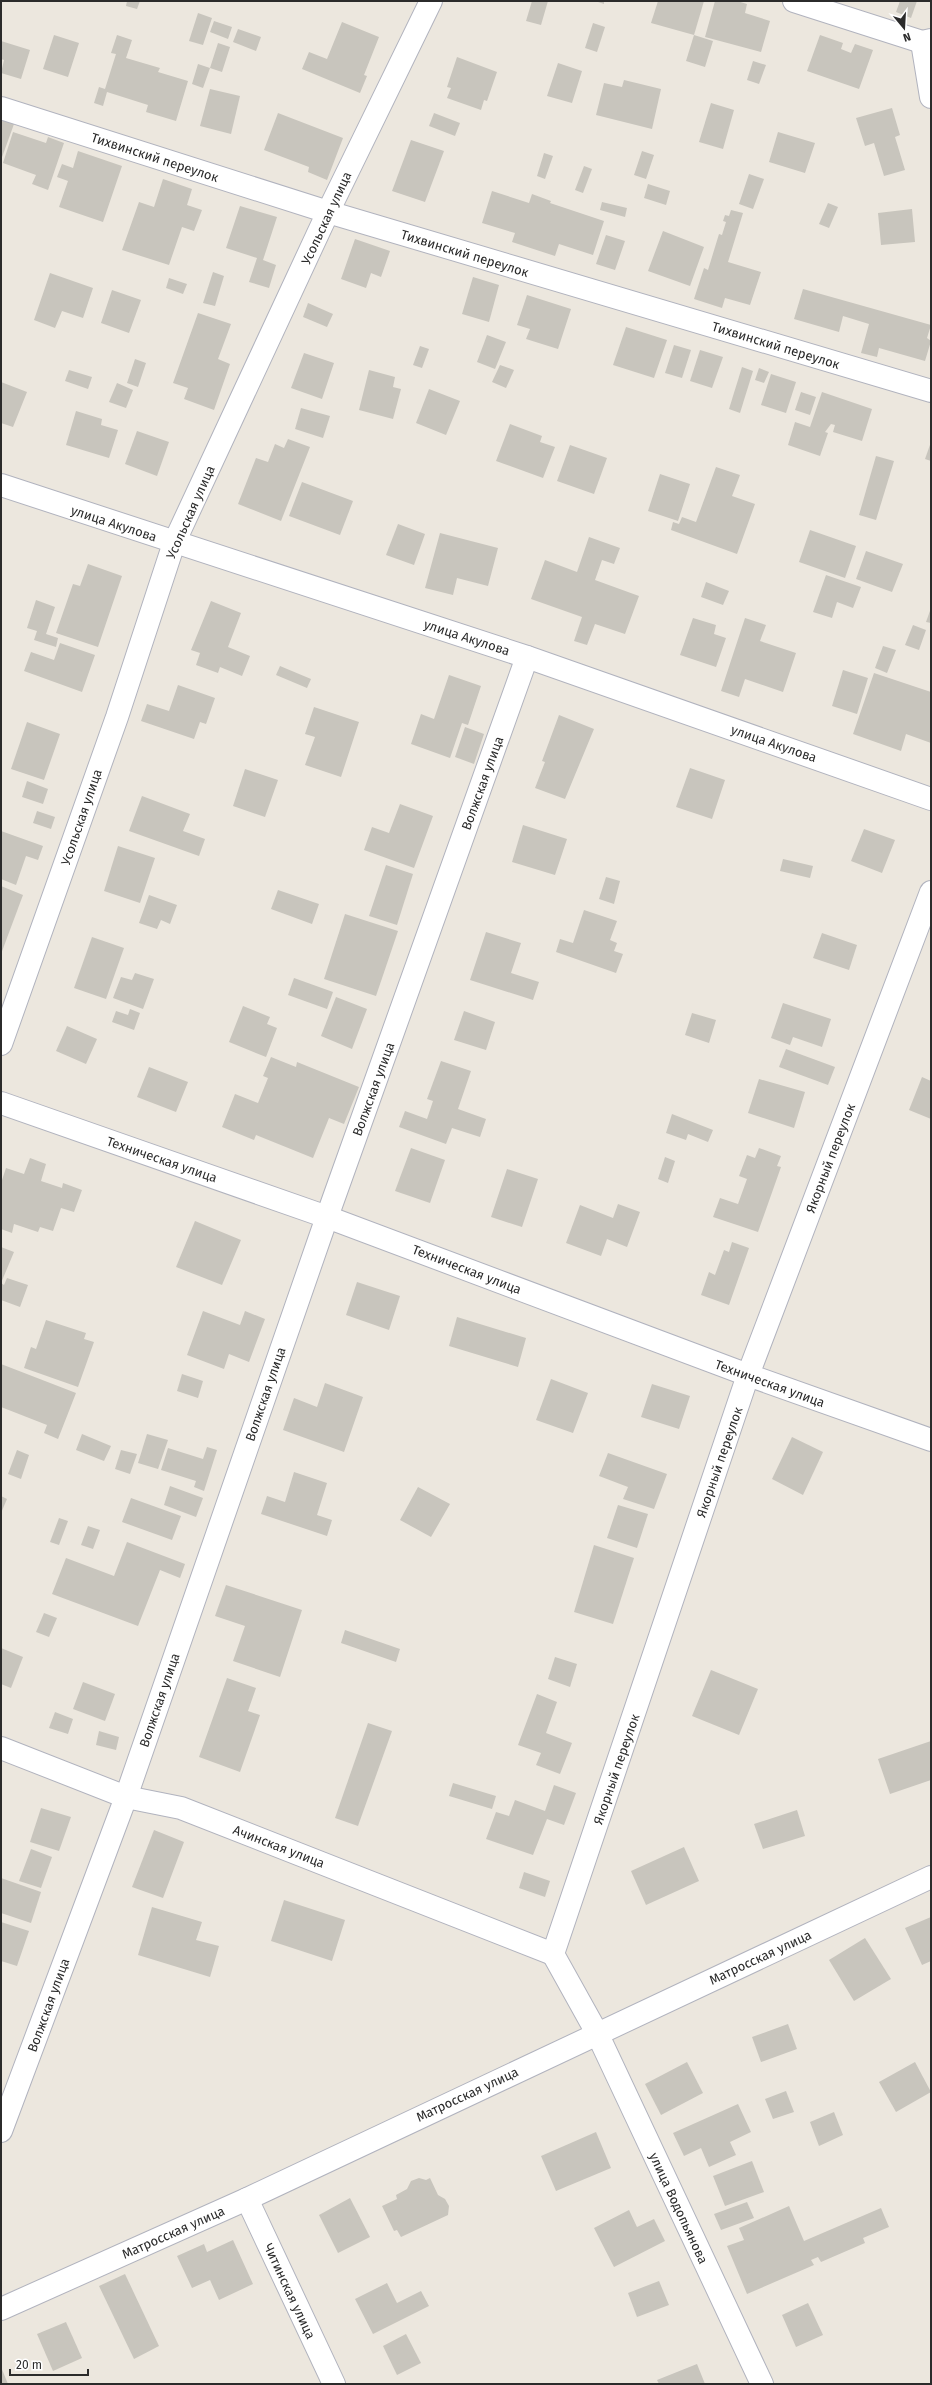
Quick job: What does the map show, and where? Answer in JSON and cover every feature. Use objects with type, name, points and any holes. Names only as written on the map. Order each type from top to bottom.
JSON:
[{"type":"street","name":"Усольская улица","points":[[1,1044],[117,717],[174,543],[328,212],[431,1]]},
{"type":"street","points":[[794,1],[927,41],[931,97]]},
{"type":"street","name":"Тихвинский переулок","points":[[1,108],[328,212],[931,391]]},
{"type":"street","name":"улица Акулова","points":[[1,485],[174,543],[527,657],[931,799]]},
{"type":"street","name":"Волжская улица","points":[[1,2131],[126,1797],[327,1217],[527,657]]},
{"type":"street","name":"Якорный переулок","points":[[553,1954],[748,1375],[931,892]]},
{"type":"street","name":"Техническая улица","points":[[1,1103],[327,1217],[748,1375],[931,1440]]},
{"type":"street","name":"Ачинская улица","points":[[1,1748],[126,1797],[181,1808],[553,1954]]},
{"type":"street","name":"Матросская улица","points":[[1,2309],[247,2199],[931,1877]]},
{"type":"street","points":[[553,1954],[597,2033]]},
{"type":"street","name":"улица Водопьянова","points":[[597,2033],[762,2384]]},
{"type":"street","name":"Читинская улица","points":[[247,2199],[334,2384]]},
{"type":"building","points":[[127,1],[140,1],[137,9],[126,6]]},
{"type":"building","points":[[532,1],[548,1],[541,25],[526,21]]},
{"type":"building","points":[[595,1],[604,1],[604,4]]},
{"type":"building","points":[[658,1],[704,1],[694,35],[651,23]]},
{"type":"building","points":[[715,1],[737,1],[747,4],[745,13],[770,21],[761,52],[705,37]]},
{"type":"building","points":[[900,1],[917,1],[911,18],[896,12]]},
{"type":"building","points":[[198,13],[212,18],[203,45],[189,41]]},
{"type":"building","points":[[214,21],[232,27],[228,39],[210,32]]},
{"type":"building","points":[[342,22],[379,37],[364,75],[367,76],[360,93],[302,69],[309,52],[327,59]]},
{"type":"building","points":[[593,23],[605,27],[597,52],[585,48]]},
{"type":"building","points":[[238,29],[261,37],[256,51],[233,42]]},
{"type":"building","points":[[54,35],[79,43],[68,77],[43,69]]},
{"type":"building","points":[[117,35],[132,40],[126,58],[160,68],[158,72],[188,81],[176,121],[146,112],[148,105],[107,92],[103,106],[94,103],[99,87],[105,89],[116,54],[111,53]]},
{"type":"building","points":[[694,35],[713,41],[705,67],[686,61]]},
{"type":"building","points":[[820,35],[843,43],[841,49],[851,53],[855,44],[873,50],[859,89],[807,71]]},
{"type":"building","points":[[1,41],[30,50],[21,79],[1,73],[4,60],[1,59]]},
{"type":"building","points":[[218,43],[230,47],[222,72],[210,68]]},
{"type":"building","points":[[457,57],[497,72],[487,101],[484,100],[481,110],[447,98],[451,88],[447,87]]},
{"type":"building","points":[[753,61],[766,65],[759,84],[747,80]]},
{"type":"building","points":[[558,63],[582,71],[572,103],[547,96]]},
{"type":"building","points":[[198,64],[210,68],[203,88],[192,84]]},
{"type":"building","points":[[624,80],[661,89],[652,129],[596,115],[604,83],[622,87]]},
{"type":"building","points":[[210,89],[240,96],[231,134],[200,126]]},
{"type":"building","points":[[711,103],[734,110],[723,149],[699,142]]},
{"type":"building","points":[[892,108],[900,135],[895,137],[905,170],[884,176],[874,143],[865,146],[856,118]]},
{"type":"building","points":[[278,113],[343,138],[327,180],[308,172],[309,167],[264,150]]},
{"type":"building","points":[[434,113],[460,123],[455,136],[429,126]]},
{"type":"building","points":[[1,119],[14,124],[1,160]]},
{"type":"building","points":[[13,132],[46,143],[48,137],[64,143],[48,190],[32,184],[36,175],[3,163]]},
{"type":"building","points":[[778,132],[815,143],[805,173],[769,162]]},
{"type":"building","points":[[411,140],[444,151],[425,202],[392,191]]},
{"type":"building","points":[[78,151],[122,166],[103,222],[59,207],[68,181],[57,177],[62,164],[73,168]]},
{"type":"building","points":[[642,151],[654,155],[646,179],[634,175]]},
{"type":"building","points":[[544,153],[553,156],[545,179],[537,176]]},
{"type":"building","points":[[584,166],[592,169],[583,193],[575,190]]},
{"type":"building","points":[[749,174],[764,179],[753,209],[739,204]]},
{"type":"building","points":[[163,179],[192,189],[187,205],[202,210],[194,231],[182,227],[169,265],[122,250],[139,202],[154,207]]},
{"type":"building","points":[[648,184],[670,191],[666,205],[644,198]]},
{"type":"building","points":[[492,191],[529,203],[532,194],[551,201],[550,203],[604,221],[593,255],[559,244],[555,256],[512,242],[515,233],[482,223]]},
{"type":"building","points":[[602,202],[627,208],[625,217],[600,210]]},
{"type":"building","points":[[828,203],[838,207],[829,228],[819,224]]},
{"type":"building","points":[[240,206],[277,217],[263,260],[276,265],[269,288],[249,282],[257,258],[226,248]]},
{"type":"building","points":[[912,209],[915,242],[881,245],[878,213]]},
{"type":"building","points":[[731,210],[743,213],[728,262],[761,272],[750,305],[725,298],[722,308],[694,299],[704,268],[708,270],[719,234],[722,235],[726,222],[723,221],[725,215],[729,216]]},
{"type":"building","points":[[663,231],[704,247],[690,286],[648,271]]},
{"type":"building","points":[[606,235],[625,241],[615,270],[596,264]]},
{"type":"building","points":[[355,239],[390,251],[381,277],[371,273],[366,288],[341,279]]},
{"type":"building","points":[[213,272],[224,276],[215,306],[203,303]]},
{"type":"building","points":[[50,273],[93,288],[83,318],[62,311],[55,328],[34,320]]},
{"type":"building","points":[[473,277],[499,285],[489,322],[462,314]]},
{"type":"building","points":[[169,278],[187,284],[183,294],[166,288]]},
{"type":"building","points":[[803,289],[931,325],[927,338],[931,341],[925,361],[879,348],[877,357],[861,353],[869,324],[843,316],[839,332],[794,319]]},
{"type":"building","points":[[112,290],[141,300],[129,333],[101,323]]},
{"type":"building","points":[[527,295],[571,309],[558,349],[526,339],[530,329],[517,325]]},
{"type":"building","points":[[308,303],[333,314],[327,327],[303,317]]},
{"type":"building","points":[[198,313],[231,324],[218,359],[230,364],[214,410],[184,399],[188,388],[173,383]]},
{"type":"building","points":[[626,327],[667,340],[654,378],[613,365]]},
{"type":"building","points":[[487,335],[506,342],[495,369],[477,362]]},
{"type":"building","points":[[674,345],[691,350],[682,378],[665,373]]},
{"type":"building","points":[[420,346],[429,349],[422,368],[413,365]]},
{"type":"building","points":[[700,350],[723,357],[712,388],[690,381]]},
{"type":"building","points":[[304,353],[334,363],[322,399],[291,388]]},
{"type":"building","points":[[135,359],[146,363],[138,387],[127,383]]},
{"type":"building","points":[[500,365],[514,370],[506,388],[492,382]]},
{"type":"building","points":[[742,367],[753,371],[740,413],[729,409]]},
{"type":"building","points":[[759,368],[769,372],[764,383],[755,380]]},
{"type":"building","points":[[69,370],[92,377],[88,389],[65,381]]},
{"type":"building","points":[[369,370],[395,377],[393,387],[401,389],[393,419],[359,410]]},
{"type":"building","points":[[771,374],[796,382],[786,413],[761,405]]},
{"type":"building","points":[[1,382],[27,392],[13,427],[1,423]]},
{"type":"building","points":[[117,383],[133,390],[126,408],[109,402]]},
{"type":"building","points":[[429,389],[460,401],[446,435],[416,423]]},
{"type":"building","points":[[801,392],[816,397],[810,415],[795,410]]},
{"type":"building","points":[[822,392],[872,409],[862,441],[833,432],[835,425],[831,424],[825,432],[828,433],[820,456],[788,445],[795,422],[810,427]]},
{"type":"building","points":[[301,408],[330,416],[323,438],[295,429]]},
{"type":"building","points":[[76,411],[102,419],[101,425],[118,430],[109,458],[66,445]]},
{"type":"building","points":[[510,424],[542,436],[540,442],[555,447],[543,478],[496,461]]},
{"type":"building","points":[[137,431],[169,442],[157,476],[125,464]]},
{"type":"building","points":[[288,439],[310,447],[281,521],[238,504],[256,458],[268,462],[275,444],[284,448]]},
{"type":"building","points":[[931,442],[931,461],[925,459]]},
{"type":"building","points":[[570,445],[607,458],[594,494],[557,481]]},
{"type":"building","points":[[876,456],[894,461],[876,520],[859,515]]},
{"type":"building","points":[[716,467],[740,475],[732,496],[755,504],[737,554],[671,530],[673,522],[679,524],[682,517],[696,522]]},
{"type":"building","points":[[660,474],[690,484],[678,521],[648,511]]},
{"type":"building","points":[[302,482],[353,501],[340,535],[289,516]]},
{"type":"building","points":[[398,524],[425,534],[414,565],[386,555]]},
{"type":"building","points":[[810,530],[856,546],[845,578],[799,562]]},
{"type":"building","points":[[440,533],[498,548],[488,586],[457,578],[453,595],[425,588]]},
{"type":"building","points":[[589,537],[620,548],[614,564],[602,560],[595,580],[639,596],[625,634],[595,624],[587,645],[574,641],[582,617],[531,599],[545,560],[577,572]]},
{"type":"building","points":[[866,551],[903,564],[892,592],[856,579]]},
{"type":"building","points":[[88,564],[122,576],[98,647],[56,633],[73,584],[80,586]]},
{"type":"building","points":[[826,575],[861,587],[853,608],[837,602],[832,618],[813,612]]},
{"type":"building","points":[[706,582],[729,591],[723,605],[701,597]]},
{"type":"building","points":[[36,600],[55,607],[46,634],[58,638],[56,647],[34,640],[37,631],[27,628]]},
{"type":"building","points":[[211,601],[241,613],[228,647],[250,656],[242,676],[220,667],[218,673],[196,665],[200,653],[191,650]]},
{"type":"building","points":[[931,608],[931,623],[926,622]]},
{"type":"building","points":[[693,618],[716,625],[714,634],[726,638],[716,667],[680,655]]},
{"type":"building","points":[[745,618],[766,625],[760,641],[796,653],[783,692],[745,679],[739,697],[721,691]]},
{"type":"building","points":[[913,625],[926,630],[919,650],[905,645]]},
{"type":"building","points":[[60,643],[95,655],[82,692],[24,671],[31,652],[54,660]]},
{"type":"building","points":[[883,646],[896,650],[887,673],[875,668]]},
{"type":"building","points":[[280,666],[311,679],[307,688],[276,675]]},
{"type":"building","points":[[843,670],[868,678],[857,714],[832,706]]},
{"type":"building","points":[[874,673],[931,692],[931,743],[906,734],[901,751],[853,734]]},
{"type":"building","points":[[449,675],[481,686],[468,725],[462,723],[450,758],[411,744],[421,714],[434,719]]},
{"type":"building","points":[[178,685],[215,698],[206,724],[200,722],[194,739],[141,721],[147,704],[169,711]]},
{"type":"building","points":[[314,707],[359,722],[341,777],[305,765],[315,737],[305,734]]},
{"type":"building","points":[[559,715],[594,729],[565,799],[535,788],[545,762],[542,761]]},
{"type":"building","points":[[27,722],[60,734],[44,780],[11,769]]},
{"type":"building","points":[[465,727],[484,734],[474,764],[455,757]]},
{"type":"building","points":[[690,768],[725,780],[712,819],[676,807]]},
{"type":"building","points":[[245,769],[278,780],[265,817],[233,806]]},
{"type":"building","points":[[27,781],[48,789],[43,804],[22,797]]},
{"type":"building","points":[[142,796],[190,814],[183,831],[205,839],[199,856],[129,831]]},
{"type":"building","points":[[400,804],[433,816],[414,868],[364,850],[372,827],[389,833]]},
{"type":"building","points":[[37,811],[55,817],[51,829],[33,823]]},
{"type":"building","points":[[523,825],[567,839],[555,875],[512,862]]},
{"type":"building","points":[[864,829],[895,840],[882,873],[851,861]]},
{"type":"building","points":[[1,831],[43,846],[38,860],[26,856],[16,885],[1,879]]},
{"type":"building","points":[[118,846],[155,858],[140,903],[104,891]]},
{"type":"building","points":[[783,859],[813,866],[810,878],[780,871]]},
{"type":"building","points":[[386,865],[413,874],[397,925],[369,916]]},
{"type":"building","points":[[606,877],[620,881],[614,904],[599,899]]},
{"type":"building","points":[[1,886],[23,895],[1,954]]},
{"type":"building","points":[[278,890],[319,904],[312,924],[271,909]]},
{"type":"building","points":[[149,895],[177,905],[170,924],[161,920],[157,929],[139,923]]},
{"type":"building","points":[[584,910],[617,921],[610,940],[617,943],[614,951],[623,954],[616,973],[556,952],[560,939],[573,943]]},
{"type":"building","points":[[345,914],[398,931],[376,996],[324,979]]},
{"type":"building","points":[[486,932],[521,943],[511,973],[539,982],[533,1000],[470,980]]},
{"type":"building","points":[[822,933],[857,945],[849,970],[813,958]]},
{"type":"building","points":[[92,937],[124,948],[106,999],[74,988]]},
{"type":"building","points":[[135,973],[154,979],[143,1009],[113,998],[121,977],[132,980]]},
{"type":"building","points":[[294,978],[333,992],[327,1009],[288,995]]},
{"type":"building","points":[[336,997],[367,1009],[352,1049],[321,1036]]},
{"type":"building","points":[[783,1003],[831,1019],[822,1047],[793,1037],[790,1045],[771,1038]]},
{"type":"building","points":[[243,1006],[270,1017],[267,1024],[277,1028],[266,1057],[229,1042]]},
{"type":"building","points":[[130,1009],[140,1013],[134,1030],[112,1022],[116,1011],[128,1015]]},
{"type":"building","points":[[464,1011],[495,1022],[486,1050],[454,1040]]},
{"type":"building","points":[[692,1013],[716,1020],[709,1043],[685,1035]]},
{"type":"building","points":[[67,1026],[97,1039],[86,1064],[56,1051]]},
{"type":"building","points":[[786,1049],[835,1067],[828,1085],[779,1067]]},
{"type":"building","points":[[271,1057],[296,1067],[297,1062],[359,1087],[344,1124],[329,1118],[313,1158],[256,1135],[254,1140],[222,1127],[235,1094],[258,1103],[268,1078],[263,1076]]},
{"type":"building","points":[[441,1061],[471,1071],[458,1109],[486,1119],[480,1137],[452,1128],[446,1144],[399,1127],[405,1111],[427,1119],[433,1101],[427,1099]]},
{"type":"building","points":[[149,1067],[188,1082],[176,1112],[137,1097]]},
{"type":"building","points":[[922,1077],[931,1081],[931,1119],[909,1110]]},
{"type":"building","points":[[759,1079],[805,1092],[794,1128],[748,1113]]},
{"type":"building","points":[[672,1114],[713,1130],[708,1142],[688,1134],[686,1140],[666,1133]]},
{"type":"building","points":[[411,1148],[445,1160],[430,1203],[395,1191]]},
{"type":"building","points":[[759,1148],[781,1156],[777,1166],[781,1167],[758,1232],[713,1217],[720,1198],[738,1204],[747,1179],[739,1176],[747,1155],[755,1158]]},
{"type":"building","points":[[665,1157],[675,1161],[668,1183],[658,1179]]},
{"type":"building","points":[[30,1158],[46,1164],[41,1181],[62,1188],[63,1183],[82,1190],[74,1212],[61,1208],[53,1231],[40,1227],[38,1232],[14,1224],[12,1233],[1,1229],[1,1183],[6,1168],[24,1174]]},
{"type":"building","points":[[507,1169],[538,1179],[522,1227],[491,1217]]},
{"type":"building","points":[[618,1204],[640,1212],[627,1247],[607,1239],[601,1256],[566,1243],[580,1205],[613,1218]]},
{"type":"building","points":[[195,1221],[241,1240],[222,1285],[176,1267]]},
{"type":"building","points":[[732,1242],[749,1248],[729,1305],[701,1295],[709,1272],[715,1275],[724,1250],[729,1252]]},
{"type":"building","points":[[1,1247],[14,1252],[1,1283]]},
{"type":"building","points":[[7,1278],[28,1285],[20,1307],[1,1300],[1,1283],[4,1285]]},
{"type":"building","points":[[357,1282],[400,1296],[389,1330],[346,1315]]},
{"type":"building","points":[[203,1311],[240,1325],[245,1311],[265,1319],[249,1362],[229,1354],[224,1369],[187,1355]]},
{"type":"building","points":[[457,1317],[526,1338],[518,1367],[449,1346]]},
{"type":"building","points":[[46,1320],[86,1333],[84,1339],[94,1342],[78,1387],[24,1368],[31,1347],[36,1349]]},
{"type":"building","points":[[1,1364],[76,1393],[58,1439],[44,1433],[47,1425],[1,1407]]},
{"type":"building","points":[[182,1374],[203,1381],[198,1398],[177,1391]]},
{"type":"building","points":[[551,1379],[588,1393],[573,1433],[536,1420]]},
{"type":"building","points":[[325,1383],[363,1397],[344,1452],[283,1430],[294,1398],[317,1407]]},
{"type":"building","points":[[652,1384],[690,1396],[679,1429],[641,1417]]},
{"type":"building","points":[[82,1434],[111,1446],[104,1461],[76,1450]]},
{"type":"building","points":[[147,1434],[168,1440],[158,1469],[138,1463]]},
{"type":"building","points":[[792,1437],[823,1452],[803,1495],[772,1479]]},
{"type":"building","points":[[207,1447],[217,1450],[204,1491],[194,1487],[196,1481],[161,1470],[168,1448],[203,1459]]},
{"type":"building","points":[[17,1450],[29,1455],[21,1479],[8,1474]]},
{"type":"building","points":[[121,1450],[137,1454],[130,1474],[115,1469]]},
{"type":"building","points":[[608,1453],[667,1474],[654,1509],[623,1499],[628,1487],[599,1476]]},
{"type":"building","points":[[294,1472],[327,1483],[317,1515],[332,1520],[327,1536],[261,1514],[267,1496],[285,1502]]},
{"type":"building","points":[[170,1486],[203,1498],[196,1517],[164,1505]]},
{"type":"building","points":[[418,1487],[450,1504],[431,1537],[400,1520]]},
{"type":"building","points":[[1,1496],[7,1499],[1,1513]]},
{"type":"building","points":[[131,1498],[181,1516],[172,1540],[122,1522]]},
{"type":"building","points":[[618,1505],[648,1514],[637,1548],[607,1538]]},
{"type":"building","points":[[59,1518],[68,1521],[59,1545],[50,1542]]},
{"type":"building","points":[[88,1526],[100,1530],[93,1549],[81,1545]]},
{"type":"building","points":[[127,1542],[185,1564],[180,1578],[160,1570],[138,1626],[52,1594],[66,1558],[114,1576]]},
{"type":"building","points":[[594,1545],[634,1558],[613,1624],[574,1612]]},
{"type":"building","points":[[226,1585],[302,1610],[280,1677],[233,1661],[245,1626],[215,1616]]},
{"type":"building","points":[[44,1613],[57,1618],[49,1637],[36,1632]]},
{"type":"building","points":[[345,1630],[400,1649],[396,1662],[341,1643]]},
{"type":"building","points":[[1,1648],[23,1657],[11,1688],[1,1684]]},
{"type":"building","points":[[555,1657],[577,1664],[570,1687],[548,1679]]},
{"type":"building","points":[[711,1670],[758,1689],[739,1735],[692,1716]]},
{"type":"building","points":[[227,1678],[256,1688],[248,1711],[260,1715],[240,1772],[199,1757]]},
{"type":"building","points":[[83,1682],[115,1694],[105,1721],[73,1709]]},
{"type":"building","points":[[537,1694],[557,1702],[546,1733],[572,1743],[560,1774],[536,1765],[541,1753],[518,1745]]},
{"type":"building","points":[[55,1712],[73,1719],[68,1734],[49,1728]]},
{"type":"building","points":[[368,1723],[392,1731],[358,1826],[335,1818]]},
{"type":"building","points":[[99,1731],[119,1737],[116,1750],[96,1745]]},
{"type":"building","points":[[931,1741],[931,1780],[890,1794],[878,1759]]},
{"type":"building","points":[[453,1783],[496,1796],[492,1809],[449,1796]]},
{"type":"building","points":[[554,1785],[576,1793],[564,1825],[547,1819],[533,1855],[486,1839],[496,1812],[509,1816],[515,1800],[545,1811]]},
{"type":"building","points":[[41,1808],[71,1817],[59,1851],[30,1842]]},
{"type":"building","points":[[797,1810],[805,1836],[763,1849],[754,1824]]},
{"type":"building","points":[[154,1830],[184,1842],[163,1898],[132,1887]]},
{"type":"building","points":[[684,1847],[699,1881],[646,1905],[631,1871]]},
{"type":"building","points":[[31,1849],[52,1857],[41,1888],[19,1881]]},
{"type":"building","points":[[524,1872],[550,1881],[545,1897],[519,1888]]},
{"type":"building","points":[[1,1878],[41,1892],[31,1923],[1,1913]]},
{"type":"building","points":[[284,1900],[345,1920],[332,1961],[271,1941]]},
{"type":"building","points":[[152,1907],[202,1922],[196,1940],[219,1946],[210,1977],[138,1955]]},
{"type":"building","points":[[931,1917],[931,1961],[922,1965],[905,1928]]},
{"type":"building","points":[[1,1922],[29,1931],[17,1966],[1,1961]]},
{"type":"building","points":[[865,1938],[891,1979],[854,2001],[829,1960]]},
{"type":"building","points":[[788,2024],[797,2049],[761,2062],[752,2037]]},
{"type":"building","points":[[687,2062],[703,2093],[661,2115],[645,2084]]},
{"type":"building","points":[[915,2062],[931,2092],[896,2112],[879,2082]]},
{"type":"building","points":[[786,2091],[794,2112],[773,2119],[765,2099]]},
{"type":"building","points":[[738,2104],[751,2132],[730,2142],[736,2155],[709,2167],[701,2148],[684,2156],[673,2133]]},
{"type":"building","points":[[834,2112],[843,2135],[819,2146],[810,2122]]},
{"type":"building","points":[[596,2132],[611,2168],[556,2191],[541,2156]]},
{"type":"building","points":[[752,2161],[764,2192],[725,2206],[713,2176]]},
{"type":"building","points":[[419,2178],[426,2180],[430,2178],[438,2195],[445,2199],[449,2206],[448,2215],[401,2237],[397,2230],[394,2231],[382,2206],[397,2199],[396,2195],[407,2189],[411,2181]]},
{"type":"building","points":[[350,2198],[370,2237],[338,2253],[319,2215]]},
{"type":"building","points":[[747,2202],[754,2218],[721,2230],[714,2214]]},
{"type":"building","points":[[789,2206],[804,2241],[881,2208],[889,2227],[863,2238],[865,2243],[821,2262],[818,2257],[811,2260],[814,2265],[747,2294],[727,2246],[744,2240],[739,2228]]},
{"type":"building","points":[[629,2210],[637,2227],[654,2219],[665,2241],[614,2267],[594,2228]]},
{"type":"building","points":[[233,2240],[253,2284],[219,2300],[210,2280],[192,2288],[177,2256],[204,2244],[207,2252]]},
{"type":"building","points":[[125,2274],[159,2346],[134,2359],[99,2286]]},
{"type":"building","points":[[659,2281],[669,2305],[637,2317],[628,2293]]},
{"type":"building","points":[[387,2283],[397,2303],[421,2291],[429,2306],[373,2334],[355,2299]]},
{"type":"building","points":[[808,2303],[823,2335],[796,2347],[782,2315]]},
{"type":"building","points":[[66,2322],[82,2358],[53,2371],[37,2334]]},
{"type":"building","points":[[406,2334],[421,2363],[397,2375],[383,2346]]},
{"type":"building","points":[[697,2364],[705,2384],[659,2384],[657,2380]]},
{"type":"building","points":[[1,2367],[8,2384],[1,2384]]}]
